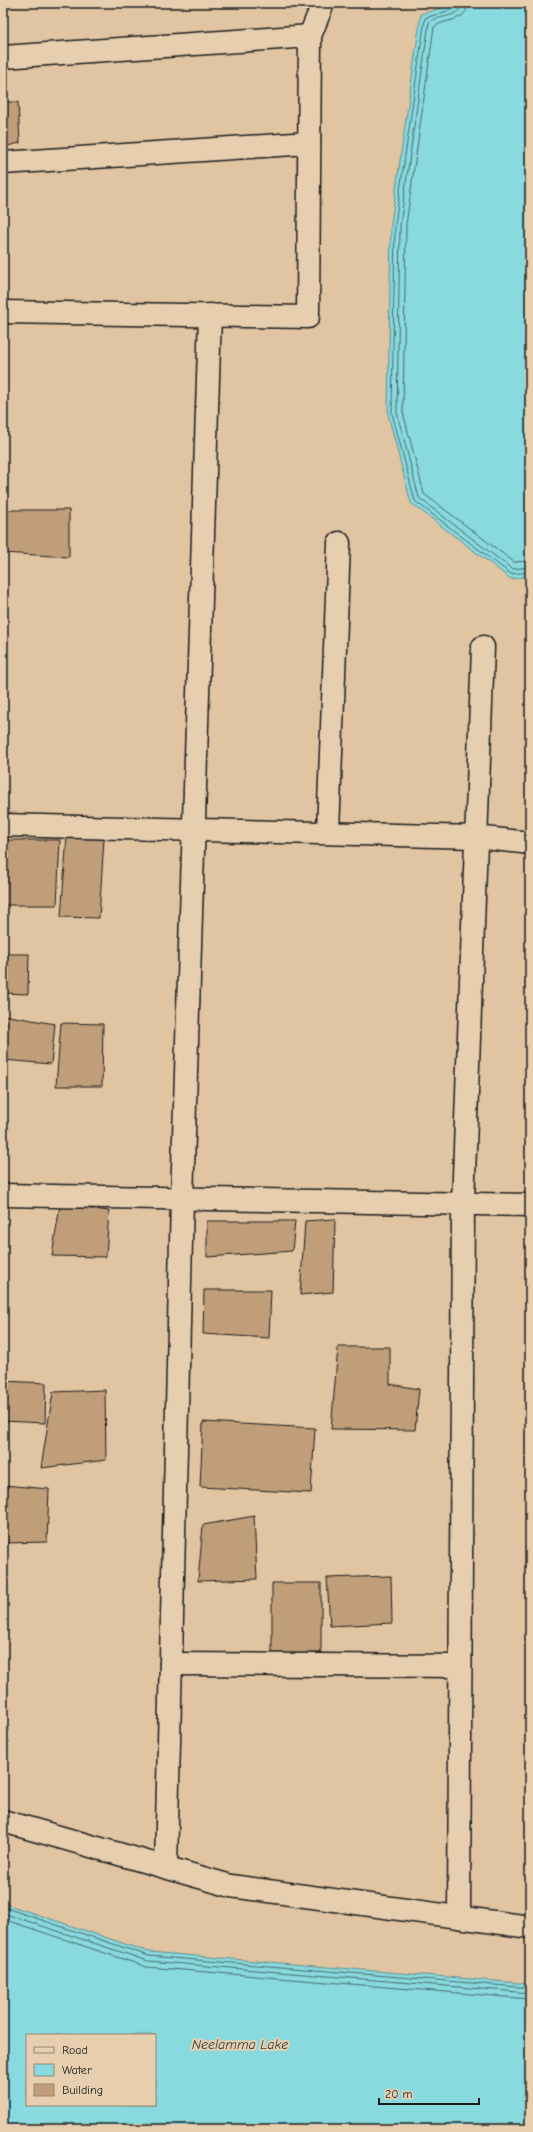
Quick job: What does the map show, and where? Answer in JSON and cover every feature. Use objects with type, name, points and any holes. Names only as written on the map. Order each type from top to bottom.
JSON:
[{"type":"street","points":[[3,312],[308,317],[310,36],[323,3]]},
{"type":"street","points":[[3,57],[310,36]]},
{"type":"street","points":[[3,164],[309,143]]},
{"type":"street","points":[[166,1867],[182,1199],[210,315]]},
{"type":"street","points":[[328,832],[339,543]]},
{"type":"street","points":[[459,1917],[463,1204],[483,647]]},
{"type":"street","points":[[3,824],[194,828],[476,837],[530,844]]},
{"type":"street","points":[[3,1195],[530,1205]]},
{"type":"street","points":[[171,1664],[460,1666]]},
{"type":"street","points":[[3,1821],[231,1886],[530,1927],[530,1918]]},
{"type":"water","points":[[459,3],[530,3],[530,576],[511,579],[411,503],[388,414],[391,224],[421,14]]},
{"type":"water","name":"Neelamma Lake","points":[[3,1903],[149,1952],[530,1984],[530,2129],[3,2129]]},
{"type":"building","points":[[3,102],[18,102],[20,143],[3,147]]},
{"type":"building","points":[[3,510],[69,510],[69,557],[3,553]]},
{"type":"building","points":[[67,836],[104,839],[99,918],[61,917]]},
{"type":"building","points":[[3,840],[60,840],[57,905],[3,905]]},
{"type":"building","points":[[3,954],[29,954],[28,994],[3,993]]},
{"type":"building","points":[[3,1015],[55,1024],[51,1064],[3,1060]]},
{"type":"building","points":[[61,1023],[103,1024],[102,1086],[56,1086]]},
{"type":"building","points":[[60,1205],[109,1211],[106,1257],[52,1256]]},
{"type":"building","points":[[335,1219],[333,1292],[300,1295],[305,1221]]},
{"type":"building","points":[[207,1221],[295,1221],[292,1251],[207,1257]]},
{"type":"building","points":[[204,1290],[271,1290],[269,1338],[203,1334]]},
{"type":"building","points":[[338,1347],[390,1347],[390,1384],[419,1389],[415,1430],[331,1429]]},
{"type":"building","points":[[3,1381],[46,1383],[45,1423],[3,1421]]},
{"type":"building","points":[[105,1390],[106,1460],[41,1468],[53,1392]]},
{"type":"building","points":[[203,1422],[315,1428],[311,1493],[200,1487]]},
{"type":"building","points":[[3,1485],[49,1489],[47,1542],[3,1543]]},
{"type":"building","points":[[254,1516],[257,1579],[198,1581],[203,1525]]},
{"type":"building","points":[[391,1576],[392,1623],[330,1626],[327,1578]]},
{"type":"building","points":[[272,1583],[321,1583],[321,1653],[272,1655]]}]
